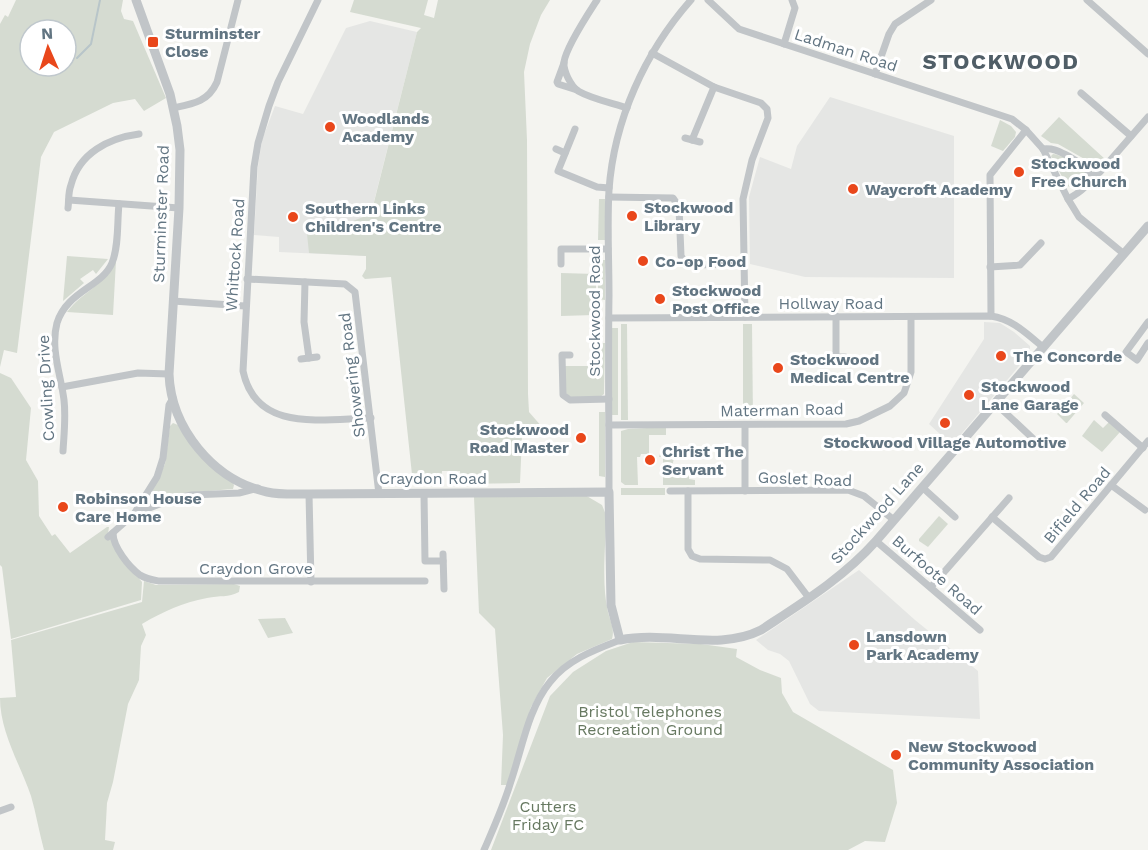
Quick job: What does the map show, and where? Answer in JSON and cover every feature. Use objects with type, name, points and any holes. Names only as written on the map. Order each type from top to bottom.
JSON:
[{"type":"street","name":"Sturminster Road","points":[[136,0],[173,108],[180,150],[179,208],[169,374],[173,398]]},
{"type":"street","points":[[173,108],[196,104],[212,93],[238,0]]},
{"type":"street","name":"Whittock Road","points":[[318,0],[278,82],[263,124],[254,167],[243,370],[250,393],[259,404],[285,418],[371,418]]},
{"type":"street","points":[[597,0],[573,41],[557,79],[558,84],[627,108]]},
{"type":"street","name":"Stockwood Road","points":[[620,640],[611,605],[609,188],[615,152],[627,108],[652,53],[691,0]]},
{"type":"street","name":"Ladman Road","points":[[708,0],[739,29],[1012,119],[1026,130],[1043,149],[1079,217],[1124,254]]},
{"type":"street","points":[[784,44],[795,8],[792,0]]},
{"type":"street","points":[[1087,0],[1148,54]]},
{"type":"street","points":[[875,74],[889,34],[895,24],[925,2]]},
{"type":"street","points":[[652,53],[714,87],[762,103],[768,112],[744,191],[745,317]]},
{"type":"street","points":[[564,63],[570,82],[578,91]]},
{"type":"street","points":[[700,142],[689,139],[714,87]]},
{"type":"street","points":[[1081,93],[1131,136]]},
{"type":"street","points":[[1068,199],[1085,188],[1090,177],[1100,172],[1148,117]]},
{"type":"street","points":[[575,129],[557,173],[597,187],[609,188]]},
{"type":"street","points":[[991,316],[990,175],[1026,130]]},
{"type":"street","points":[[139,134],[114,139],[93,152],[75,174],[70,186],[68,204],[118,204],[179,208]]},
{"type":"street","points":[[1043,149],[1054,148],[1085,165],[1090,177]]},
{"type":"street","points":[[556,149],[565,153]]},
{"type":"street","points":[[609,197],[673,198],[679,207],[681,256],[685,262],[692,266],[744,264]]},
{"type":"street","name":"Cowling Drive","points":[[63,451],[65,420],[62,387],[54,345],[58,320],[72,298],[104,274],[111,264],[115,253],[118,204]]},
{"type":"street","name":"Stockwood Lane","points":[[484,850],[498,817],[527,730],[550,681],[584,655],[620,640],[652,636],[723,640],[737,639],[761,630],[857,562],[1042,347],[1147,230]]},
{"type":"street","points":[[990,267],[1020,265],[1035,245]]},
{"type":"street","points":[[561,264],[561,249],[608,249]]},
{"type":"street","name":"Showering Road","points":[[247,279],[345,284],[355,292],[380,494]]},
{"type":"street","points":[[305,282],[304,322],[309,358]]},
{"type":"street","points":[[173,301],[245,306]]},
{"type":"street","points":[[836,316],[836,357]]},
{"type":"street","name":"Hollway Road","points":[[609,318],[991,316],[1013,322],[1042,347]]},
{"type":"street","name":"Materman Road","points":[[609,425],[846,424],[859,421],[890,406],[904,393],[910,380],[911,317]]},
{"type":"street","points":[[1148,322],[1126,352],[1137,360],[1148,343]]},
{"type":"street","points":[[570,355],[562,354],[563,395],[570,400],[609,399]]},
{"type":"street","points":[[828,357],[845,357]]},
{"type":"street","points":[[62,387],[138,373],[169,374]]},
{"type":"street","name":"Craydon Road","points":[[173,398],[182,425],[201,451],[226,472],[258,488],[278,493],[609,492]]},
{"type":"street","name":"Craydon Road","points":[[111,535],[134,514],[157,477],[163,458],[169,405],[173,398]]},
{"type":"street","points":[[995,404],[1042,447]]},
{"type":"street","points":[[1105,415],[1143,448]]},
{"type":"street","points":[[745,424],[745,491]]},
{"type":"street","name":"Bifield Road","points":[[992,517],[1045,559],[1051,557],[1148,441]]},
{"type":"street","points":[[1111,484],[1145,510]]},
{"type":"street","points":[[922,487],[955,516]]},
{"type":"street","name":"Craydon Road","points":[[134,514],[174,498],[239,493],[258,488]]},
{"type":"street","name":"Goslet Road","points":[[670,491],[854,491],[864,496],[894,520]]},
{"type":"street","points":[[688,491],[688,549],[692,556],[700,559],[770,560],[787,569],[809,598]]},
{"type":"street","points":[[424,493],[425,561],[443,558],[444,589]]},
{"type":"street","points":[[309,494],[311,582]]},
{"type":"street","points":[[931,587],[1009,498]]},
{"type":"street","name":"Craydon Grove","points":[[111,535],[134,569],[150,579],[311,582],[425,581]]},
{"type":"street","name":"Burfoote Road","points":[[876,541],[980,630]]},
{"type":"street","points":[[0,812],[11,807]]},
{"type":"shaded area","name":"Woodlands Academy","points":[[370,21],[417,32],[371,213],[367,256],[279,252],[279,237],[254,235],[258,166],[262,140],[275,106],[303,114],[346,28]]},
{"type":"shaded area","name":"Waycroft Academy","points":[[830,97],[954,136],[954,278],[805,277],[750,264],[749,197],[760,157],[791,169],[797,146]]},
{"type":"shaded area","points":[[984,322],[1000,323],[1014,332],[1030,346],[1030,353],[952,445],[929,424],[984,339]]},
{"type":"shaded area","name":"Lansdown Park Academy","points":[[859,570],[915,620],[978,671],[980,719],[819,711],[810,704],[789,661],[780,654],[768,650],[756,640]]},
{"type":"green space","points":[[16,0],[123,0],[121,11],[124,19],[133,21],[166,98],[144,111],[135,99],[113,103],[54,132],[41,157],[17,353],[4,350],[0,367],[0,24],[5,15],[8,17]]},
{"type":"green space","points":[[354,0],[428,0],[424,15],[434,18],[438,0],[550,0],[541,15],[530,44],[524,72],[527,140],[528,394],[529,412],[543,428],[538,435],[522,436],[520,483],[461,484],[460,471],[442,471],[441,484],[413,484],[391,277],[365,279],[362,276],[366,269],[366,256],[309,253],[307,234],[312,229],[340,226],[371,214],[417,32],[421,28],[350,12]]},
{"type":"green space","points":[[1059,117],[1106,160],[1100,166],[1041,136]]},
{"type":"green space","points":[[1000,120],[1016,132],[1015,137],[1003,151],[991,146]]},
{"type":"green space","points":[[1053,154],[1068,158],[1081,166],[1085,176],[1076,189],[1067,186],[1051,156]]},
{"type":"green space","points":[[599,199],[605,199],[605,240],[598,240]]},
{"type":"green space","points":[[67,256],[108,259],[96,274],[93,270],[80,279],[84,283],[63,301]]},
{"type":"green space","points":[[598,260],[605,260],[605,300],[598,299]]},
{"type":"green space","points":[[116,261],[113,315],[67,312],[106,276]]},
{"type":"green space","points":[[561,273],[596,274],[596,313],[594,315],[561,316]]},
{"type":"green space","points":[[621,324],[627,324],[628,420],[621,420]]},
{"type":"green space","points":[[743,324],[752,324],[753,419],[743,419]]},
{"type":"green space","points":[[612,328],[618,328],[618,415],[612,415]]},
{"type":"green space","points":[[598,343],[605,343],[604,394],[600,397],[571,397],[564,392],[564,366],[598,366]]},
{"type":"green space","points":[[0,373],[11,378],[31,408],[26,460],[38,481],[39,516],[52,536],[55,534],[70,553],[109,527],[108,534],[142,582],[141,600],[11,639],[0,565]]},
{"type":"green space","points":[[1074,394],[1084,403],[1066,423],[1057,414]]},
{"type":"green space","points":[[599,412],[605,412],[605,477],[599,476]]},
{"type":"green space","points":[[1094,420],[1103,428],[1109,422],[1120,432],[1102,452],[1082,436]]},
{"type":"green space","points":[[173,423],[178,425],[232,481],[233,489],[183,493],[154,501],[151,499],[151,493],[165,464],[170,426]]},
{"type":"green space","points":[[666,427],[666,435],[649,435],[649,454],[641,454],[637,457],[638,485],[625,485],[621,482],[621,431]]},
{"type":"green space","points":[[661,451],[675,451],[675,455],[678,456],[674,458],[672,467],[685,470],[688,465],[690,466],[689,479],[695,480],[695,485],[663,485],[663,457],[659,457]]},
{"type":"green space","points":[[621,488],[665,488],[665,495],[621,495]]},
{"type":"green space","points":[[585,495],[602,505],[606,515],[605,589],[613,628],[612,639],[577,654],[547,678],[531,707],[507,785],[501,785],[503,735],[495,629],[479,613],[474,497]]},
{"type":"green space","points":[[939,516],[948,524],[928,547],[919,539]]},
{"type":"green space","points":[[144,581],[156,585],[234,584],[240,586],[239,592],[235,594],[189,602],[142,624],[146,635],[141,646],[139,680],[128,704],[107,803],[105,840],[115,842],[113,850],[44,850],[31,796],[7,736],[1,711],[0,698],[16,697],[11,640],[142,602]]},
{"type":"green space","points":[[285,618],[293,633],[268,638],[258,619]]},
{"type":"green space","points":[[633,642],[701,644],[737,649],[736,657],[781,678],[782,693],[793,712],[893,770],[897,803],[885,842],[865,841],[848,850],[491,850],[550,696],[573,672],[606,651]]},
{"type":"waterway","points":[[78,57],[91,44],[100,0]]},
{"type":"place","name":"Sturminster Close","points":[[153,42]]},
{"type":"place","name":"Woodlands Academy","points":[[330,127]]},
{"type":"place","name":"Stockwood Free Church","points":[[1019,172]]},
{"type":"place","name":"Waycroft Academy","points":[[853,189]]},
{"type":"place","name":"Stockwood Library","points":[[632,216]]},
{"type":"place","name":"Southern Links Children's Centre","points":[[293,217]]},
{"type":"place","name":"Co-op Food","points":[[643,261]]},
{"type":"place","name":"Stockwood Post Office","points":[[660,299]]},
{"type":"place","name":"The Concorde","points":[[1001,356]]},
{"type":"place","name":"Stockwood Medical Centre","points":[[778,368]]},
{"type":"place","name":"Stockwood Lane Garage","points":[[969,395]]},
{"type":"place","name":"Stockwood Village Automotive","points":[[945,423]]},
{"type":"place","name":"Stockwood Road Master","points":[[581,438]]},
{"type":"place","name":"Christ The Servant","points":[[650,460]]},
{"type":"place","name":"Robinson House Care Home","points":[[63,507]]},
{"type":"place","name":"Lansdown Park Academy","points":[[854,645]]},
{"type":"place","name":"New Stockwood Community Association","points":[[896,755]]},
{"type":"district","name":"STOCKWOOD","points":[[1001,61]]},
{"type":"park label","name":"Bristol Telephones Recreation Ground","points":[[650,720]]},
{"type":"park label","name":"Cutters Friday FC","points":[[548,815]]}]
